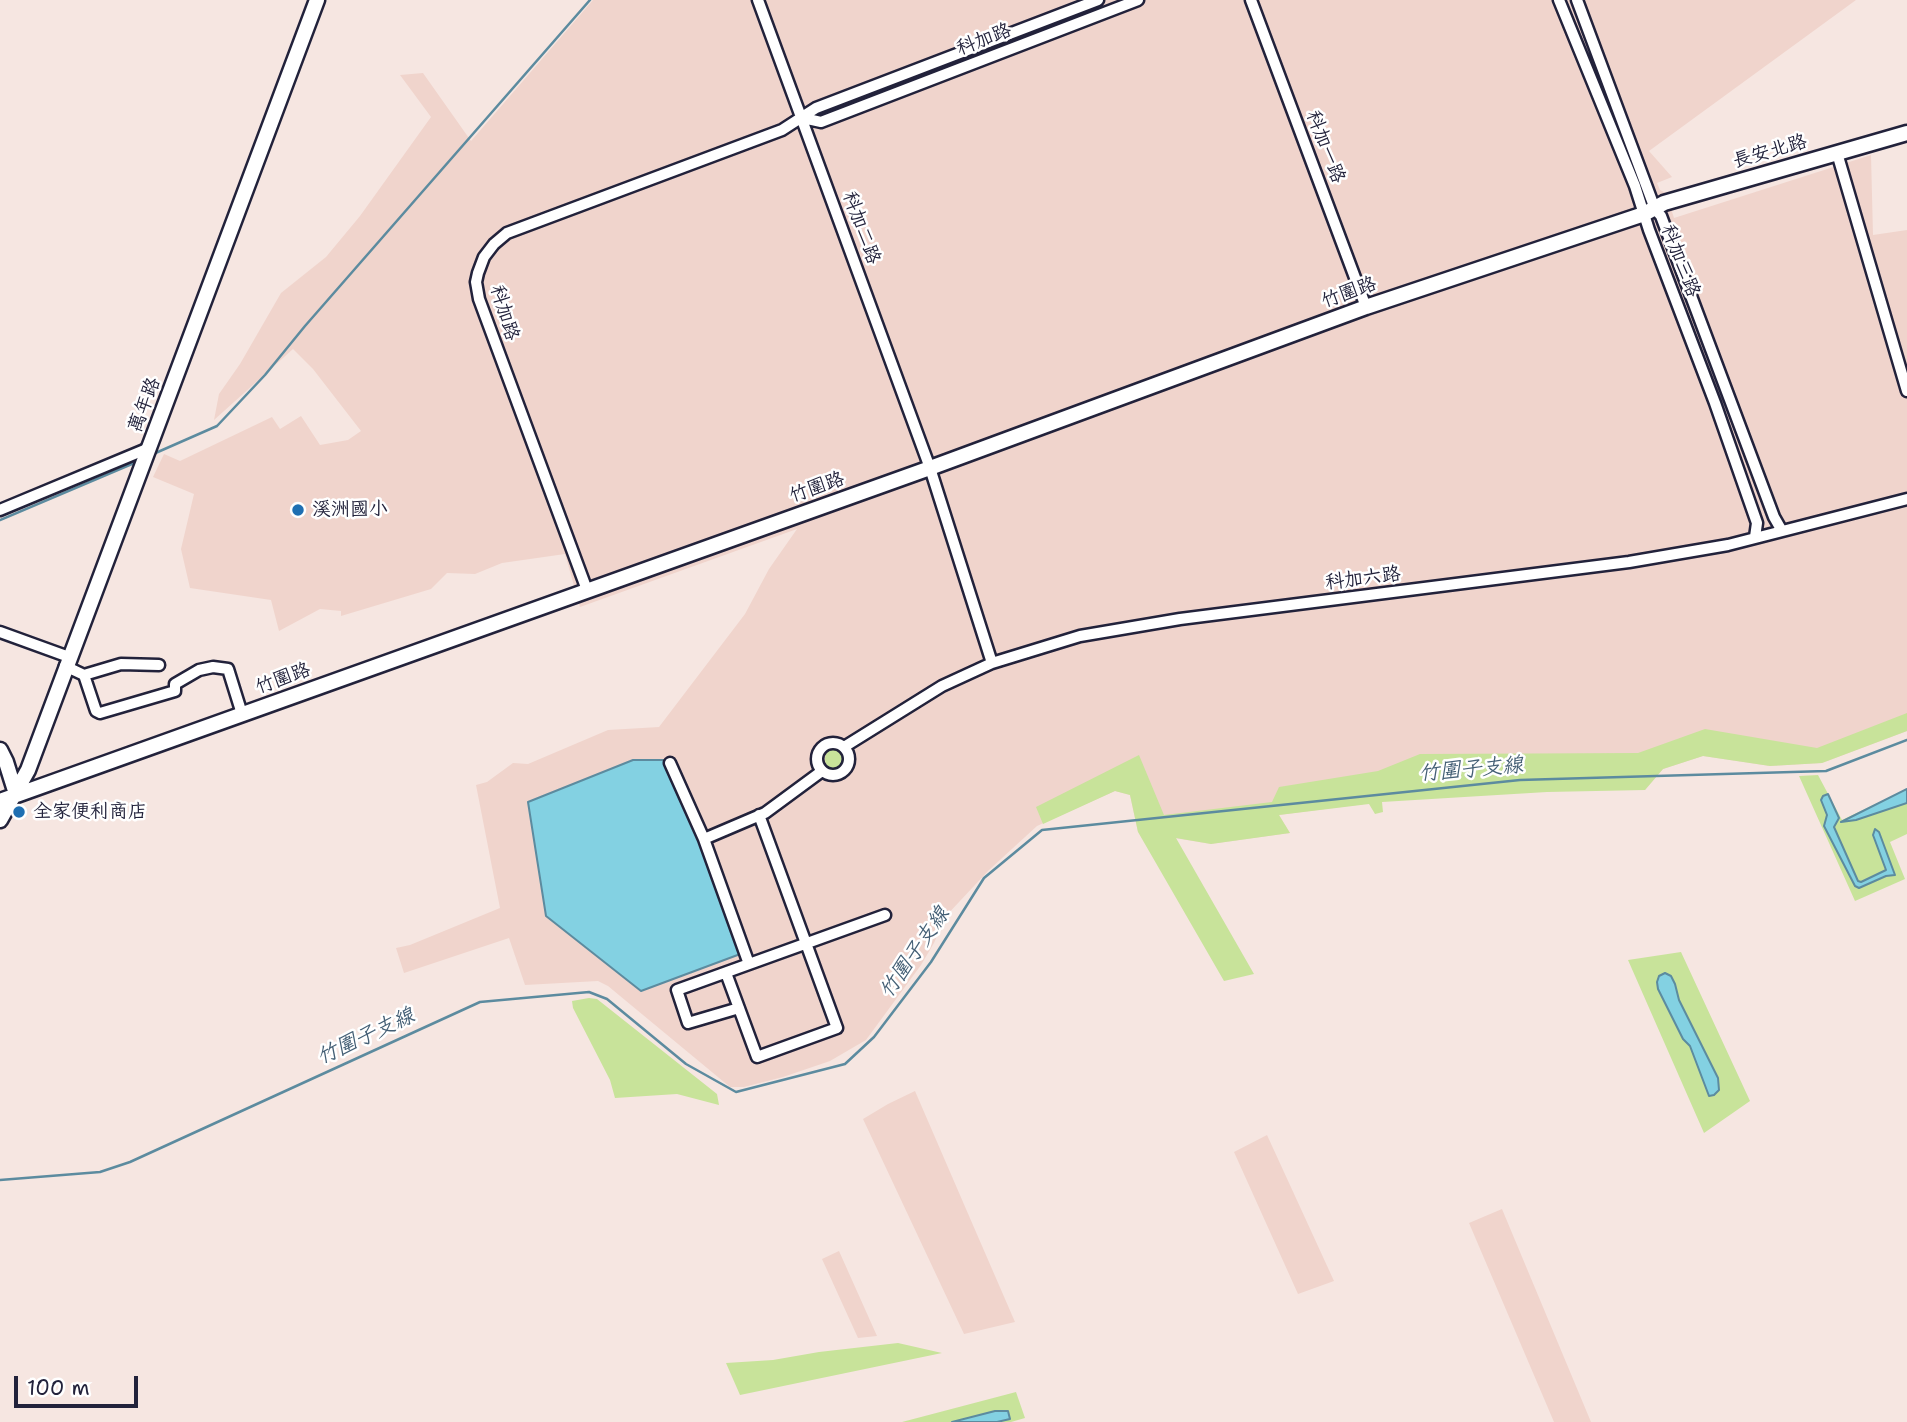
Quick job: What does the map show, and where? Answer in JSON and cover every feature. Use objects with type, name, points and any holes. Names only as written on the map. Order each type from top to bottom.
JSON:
[{"type":"street","name":"萬年路","points":[[0,820],[28,770],[317,0]]},
{"type":"street","name":"科加二路","points":[[758,0],[930,468],[992,663]]},
{"type":"street","name":"科加路","points":[[587,590],[482,308],[476,282],[480,265],[488,250],[507,233],[782,130],[816,108],[1098,0]]},
{"type":"street","name":"科加路","points":[[803,118],[821,122],[1138,0]]},
{"type":"street","name":"科加一路","points":[[1251,0],[1366,307]]},
{"type":"street","name":"科加三路","points":[[1559,0],[1636,186],[1648,211],[1661,216],[1774,517],[1782,531]]},
{"type":"street","name":"科加三路","points":[[1577,0],[1758,523],[1755,537]]},
{"type":"street","name":"長安北路","points":[[1648,211],[1664,203],[1907,133]]},
{"type":"street","points":[[1837,153],[1907,391]]},
{"type":"street","name":"竹圍路","points":[[0,801],[930,468],[1366,307],[1648,211]]},
{"type":"street","points":[[0,510],[147,454]]},
{"type":"street","name":"科加六路","points":[[844,747],[942,686],[992,663],[1080,636],[1130,626],[1629,562],[1728,545],[1907,499]]},
{"type":"street","points":[[0,632],[67,661],[83,675],[96,711],[100,713],[176,691],[175,684],[199,670],[213,667],[228,669],[242,714]]},
{"type":"street","points":[[83,675],[121,664],[159,665]]},
{"type":"street","points":[[833,743],[844,747],[850,761],[845,770],[831,776],[822,772],[818,767],[817,756],[822,747],[833,743]]},
{"type":"street","points":[[0,750],[16,794]]},
{"type":"street","points":[[670,763],[704,839],[750,964]]},
{"type":"street","points":[[704,839],[759,815],[822,772]]},
{"type":"street","points":[[726,973],[757,1057],[837,1028],[759,815]]},
{"type":"street","points":[[739,1008],[688,1023],[677,990],[885,915]]},
{"type":"shaded area","points":[[593,0],[1856,0],[1649,151],[1672,177],[1657,183],[1660,190],[1666,193],[1674,218],[1871,155],[1873,235],[1907,230],[1907,731],[1822,763],[1770,766],[1703,756],[1663,769],[1645,790],[1577,790],[1411,798],[1279,815],[1290,833],[1211,844],[1138,832],[1130,795],[1115,791],[1037,826],[989,870],[945,917],[921,965],[866,1040],[830,1061],[744,1087],[730,1087],[608,986],[598,981],[525,985],[509,938],[404,973],[396,948],[410,945],[500,908],[476,785],[487,782],[513,763],[528,764],[608,730],[659,727],[745,614],[769,569],[797,529],[580,607],[565,554],[502,563],[475,574],[447,573],[431,589],[341,616],[341,611],[320,609],[279,631],[271,600],[190,588],[181,549],[194,494],[153,477],[164,454],[180,461],[272,417],[280,429],[301,416],[320,445],[348,440],[361,431],[313,369],[293,349],[214,420],[219,394],[240,364],[281,293],[326,257],[360,216],[431,117],[400,75],[423,73],[471,141]]},
{"type":"shaded area","points":[[915,1091],[1015,1322],[964,1334],[863,1119]]},
{"type":"shaded area","points":[[1267,1135],[1334,1281],[1298,1294],[1234,1152]]},
{"type":"shaded area","points":[[1502,1209],[1591,1422],[1554,1422],[1469,1223]]},
{"type":"shaded area","points":[[839,1251],[877,1336],[858,1338],[822,1259]]},
{"type":"green space","points":[[1907,713],[1907,731],[1822,763],[1770,766],[1703,756],[1663,769],[1645,790],[1547,792],[1382,802],[1383,812],[1375,814],[1369,804],[1279,815],[1290,833],[1211,844],[1176,838],[1254,974],[1224,981],[1138,832],[1130,795],[1115,791],[1043,824],[1036,807],[1139,755],[1164,815],[1272,802],[1279,787],[1378,771],[1420,754],[1638,753],[1705,729],[1817,748]]},
{"type":"green space","points":[[836,748],[844,751],[847,759],[844,767],[836,770],[828,767],[825,759],[828,751]]},
{"type":"green space","points":[[1818,775],[1842,820],[1907,789],[1907,834],[1890,842],[1905,879],[1855,901],[1799,776]]},
{"type":"green space","points":[[1681,952],[1750,1101],[1704,1133],[1628,960]]},
{"type":"green space","points":[[597,999],[717,1094],[719,1105],[677,1094],[615,1098],[610,1080],[573,1008],[572,1001]]},
{"type":"green space","points":[[898,1343],[942,1353],[740,1395],[726,1363],[773,1360]]},
{"type":"green space","points":[[1016,1392],[1025,1418],[1011,1422],[902,1422]]},
{"type":"water","points":[[633,760],[669,760],[743,953],[641,991],[546,916],[528,802]]},
{"type":"water","points":[[1907,789],[1907,803],[1856,820],[1841,822]]},
{"type":"water","points":[[1828,794],[1839,818],[1834,827],[1858,881],[1886,870],[1873,835],[1875,829],[1879,832],[1895,875],[1886,876],[1859,888],[1855,886],[1824,826],[1827,815],[1821,800]]},
{"type":"water","points":[[1665,973],[1671,976],[1679,1000],[1718,1078],[1719,1090],[1714,1095],[1709,1096],[1690,1046],[1683,1039],[1658,989],[1659,976]]},
{"type":"water","points":[[995,1411],[1008,1411],[1010,1419],[997,1422],[952,1422]]},
{"type":"waterway","points":[[151,455],[217,426],[265,375],[590,0]]},
{"type":"waterway","points":[[0,520],[139,461]]},
{"type":"waterway","name":"竹圍子支線","points":[[0,1180],[100,1172],[130,1162],[480,1002],[589,992],[607,999],[686,1064],[736,1092],[845,1064],[874,1037],[931,962],[984,878],[1042,830],[1520,780],[1826,771],[1907,740]]},
{"type":"place","name":"溪洲國小","points":[[298,510]]},
{"type":"place","name":"全家便利商店","points":[[19,812]]}]
